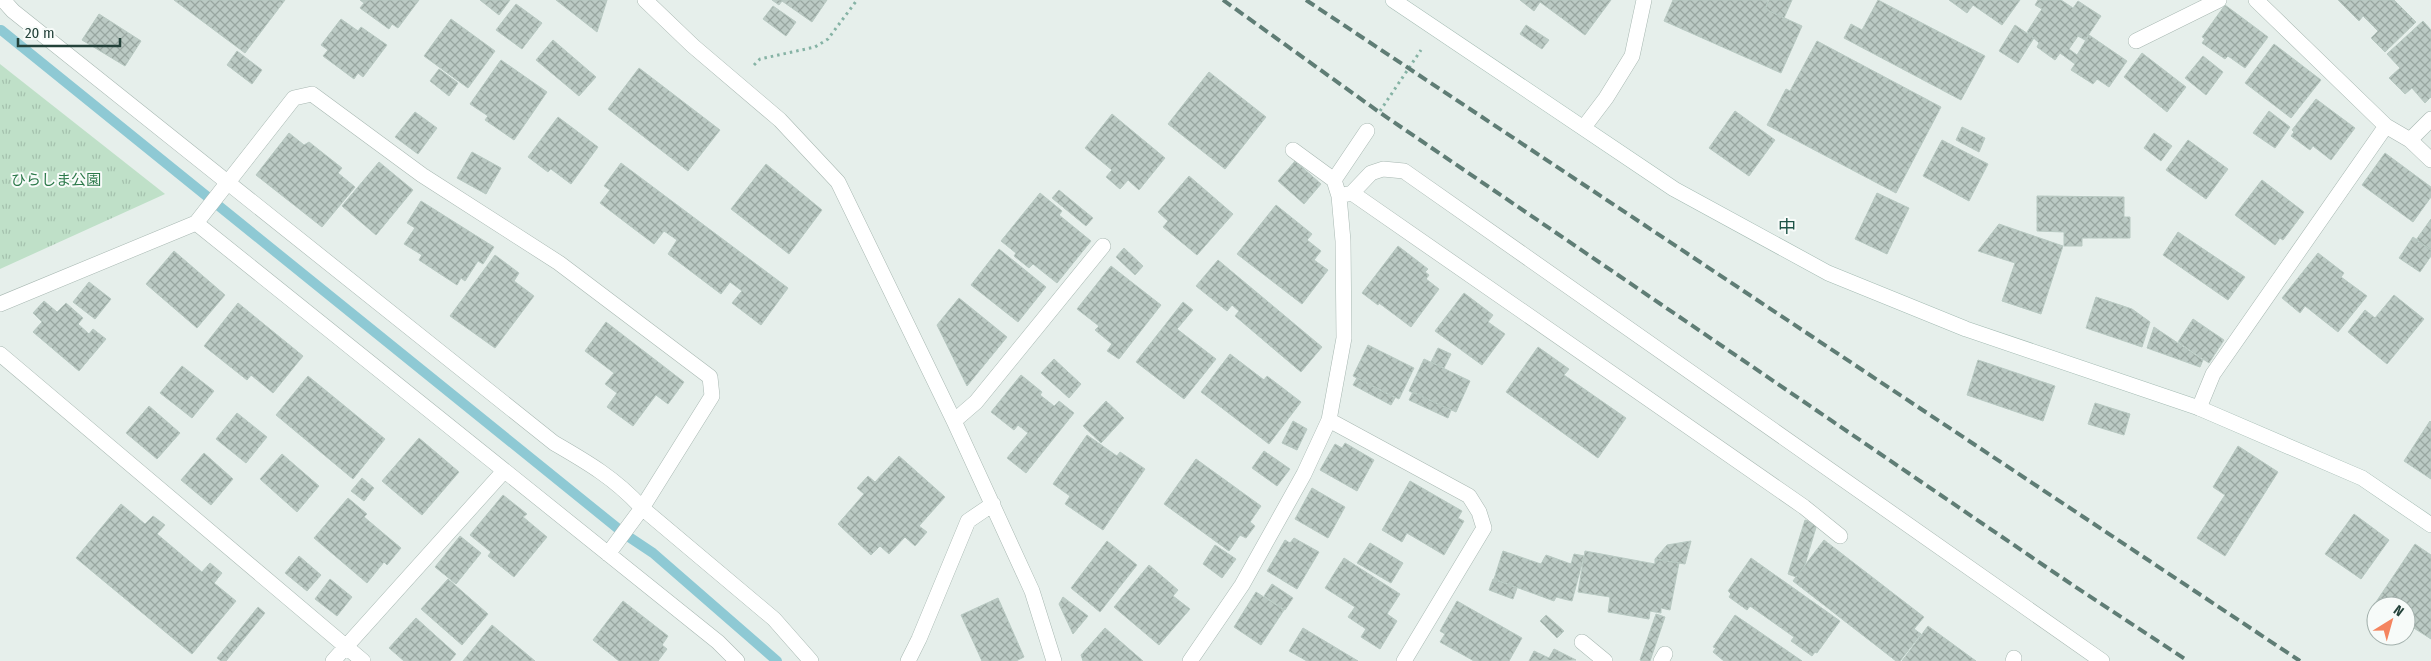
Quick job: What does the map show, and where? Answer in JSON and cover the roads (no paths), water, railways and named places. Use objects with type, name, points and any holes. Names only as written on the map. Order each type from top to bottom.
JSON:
[{"type":"street","points":[[3,0],[20,17],[224,189],[554,443],[597,467],[623,487],[642,508],[774,619],[811,661]]},
{"type":"street","points":[[645,0],[693,46],[780,120],[838,182],[993,504],[1032,591],[1054,661]]},
{"type":"street","points":[[1393,0],[1584,127],[1674,190],[1828,274],[1966,330],[2199,408],[2362,478],[2431,525]]},
{"type":"street","points":[[1584,127],[1606,98],[1632,56],[1644,0]]},
{"type":"street","points":[[2136,41],[2219,0]]},
{"type":"street","points":[[2259,1],[2386,126],[2410,140],[2431,158]]},
{"type":"street","points":[[0,304],[196,223],[294,98],[312,94],[422,175],[559,263],[710,377],[712,396],[642,508],[608,554]]},
{"type":"street","points":[[2410,140],[2431,119]]},
{"type":"street","points":[[2199,408],[2213,374],[2386,126]]},
{"type":"street","points":[[1334,180],[1366,131]]},
{"type":"street","points":[[1293,150],[1334,180],[1346,195],[1804,507],[1840,536]]},
{"type":"street","points":[[1190,661],[1242,585],[1304,474],[1329,420],[1344,338],[1343,241],[1346,195],[1371,173],[1383,169],[1404,171],[2102,661]]},
{"type":"street","points":[[196,223],[718,642],[736,661]]},
{"type":"street","points":[[954,421],[976,402],[1103,246]]},
{"type":"street","points":[[0,354],[363,661]]},
{"type":"street","points":[[1329,420],[1469,496],[1480,512],[1484,528],[1404,661]]},
{"type":"street","points":[[333,661],[504,470]]},
{"type":"street","points":[[908,661],[920,639],[968,521],[993,504]]},
{"type":"street","points":[[1582,642],[1605,661]]},
{"type":"waterway","points":[[1,30],[626,535],[653,553],[777,661]]},
{"type":"railway","points":[[1223,0],[1379,112],[2074,586],[2188,661]]},
{"type":"railway","points":[[1306,0],[2300,661]]},
{"type":"district","name":"中","points":[[1787,227]]},
{"type":"park label","name":"ひらしま公園","points":[[56,180]]}]
